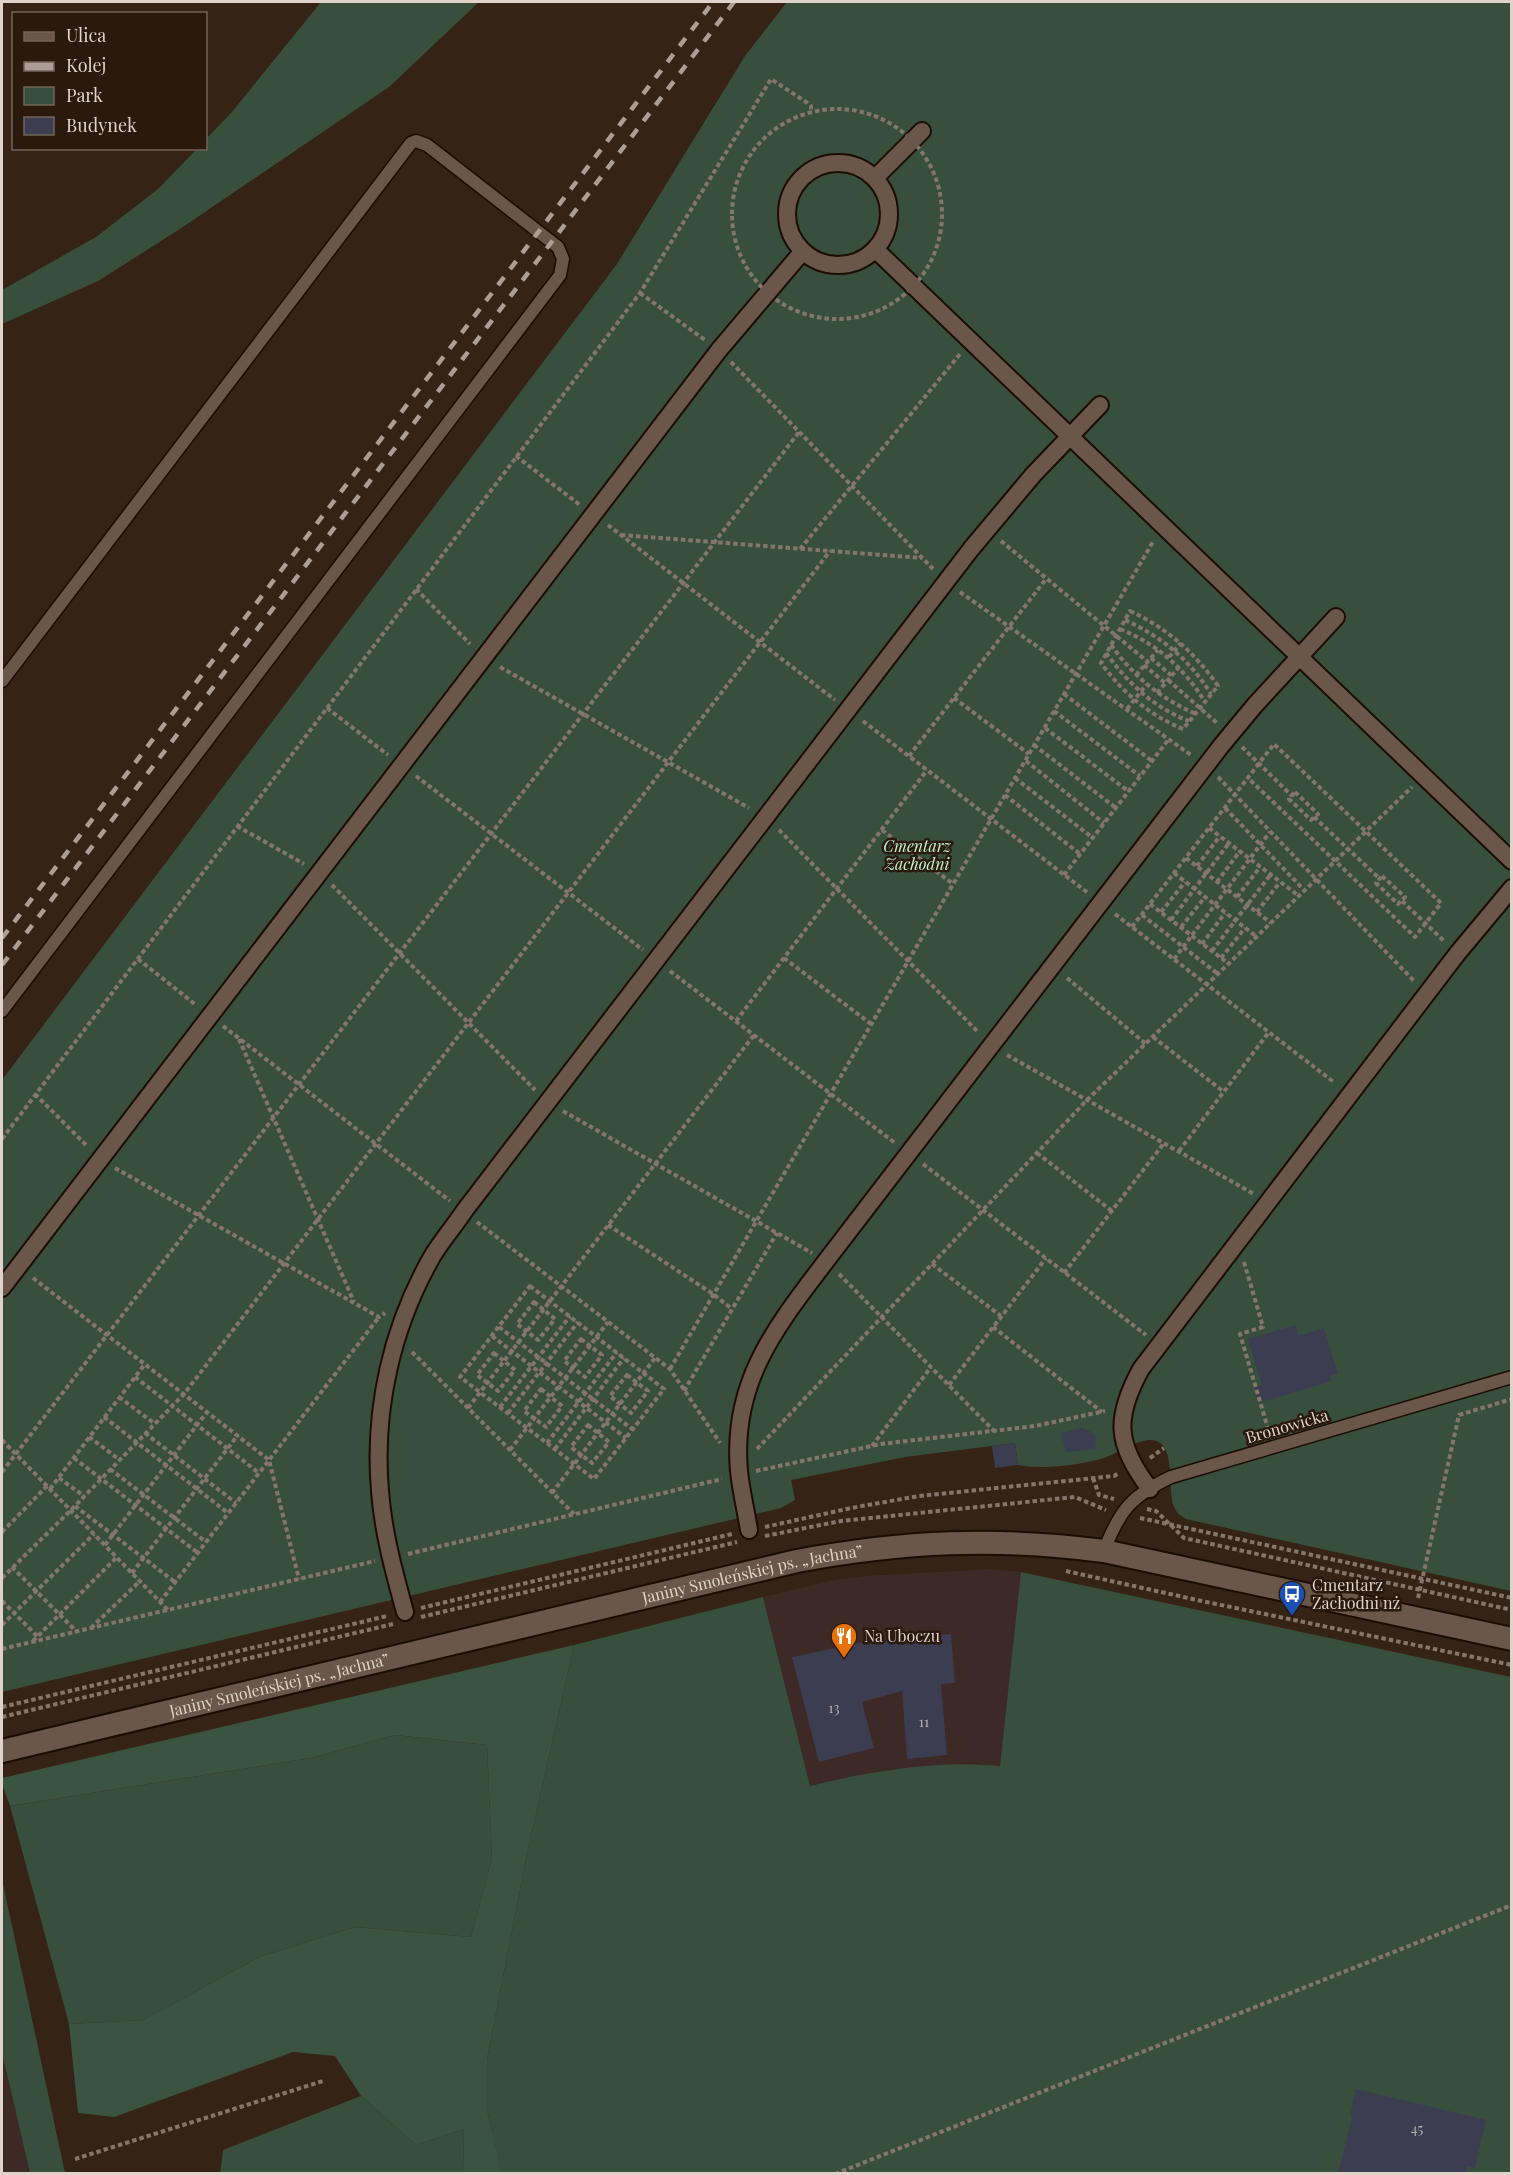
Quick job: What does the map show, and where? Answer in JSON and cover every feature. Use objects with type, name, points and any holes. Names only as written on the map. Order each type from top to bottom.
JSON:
[{"type":"street","points":[[875,178],[917,135]]},
{"type":"street","points":[[840,162],[862,169],[875,178],[886,196],[889,217],[886,231],[875,249],[857,261],[836,265],[821,262],[803,251],[793,238],[787,216],[791,194],[804,175],[818,167],[840,162]]},
{"type":"street","points":[[875,249],[1512,861]]},
{"type":"street","points":[[2,1288],[719,350],[803,251]]},
{"type":"street","points":[[405,1612],[391,1558],[380,1492],[379,1444],[384,1390],[397,1336],[425,1271],[444,1239],[547,1102],[946,582],[987,530],[1100,405]]},
{"type":"street","points":[[749,1530],[739,1472],[742,1412],[756,1367],[770,1337],[1206,765],[1255,705],[1336,617]]},
{"type":"street","points":[[1150,1489],[1133,1466],[1124,1444],[1123,1425],[1126,1405],[1136,1379],[1158,1344],[1233,1246],[1457,954],[1512,888]]},
{"type":"street","name":"Janiny Smoleńskiej ps. „Jachna”","points":[[2,1751],[797,1562],[907,1545],[967,1541],[1043,1544],[1104,1551],[1512,1639]]},
{"type":"lane","points":[[2,681],[411,143],[416,141],[427,145],[558,247],[563,260],[560,275],[2,1011]]},
{"type":"lane","name":"Bronowicka","points":[[1104,1551],[1114,1526],[1128,1504],[1171,1477],[1512,1377]]},
{"type":"path","points":[[2,1139],[640,293],[771,79],[811,106],[811,112]]},
{"type":"path","points":[[845,109],[870,113],[917,135],[936,178],[943,213],[936,249],[924,273],[913,287],[884,308],[867,315],[841,319],[805,314],[781,303],[767,292],[749,271],[738,247],[733,220],[737,184],[748,160],[764,138],[786,122],[811,112],[845,109]]},
{"type":"path","points":[[640,293],[719,350],[946,582],[1206,765],[1427,994]]},
{"type":"path","points":[[800,549],[970,342]]},
{"type":"path","points":[[2,1472],[799,432]]},
{"type":"path","points":[[516,456],[1350,1094]]},
{"type":"path","points":[[669,1370],[1162,526]]},
{"type":"path","points":[[987,530],[1148,662],[1172,676]]},
{"type":"path","points":[[621,535],[922,558]]},
{"type":"path","points":[[2,1578],[184,1394],[830,551]]},
{"type":"path","points":[[909,756],[1047,579]]},
{"type":"path","points":[[416,589],[484,658],[766,817],[991,1046],[1268,1201]]},
{"type":"path","points":[[1130,611],[1150,621],[1181,643],[1198,659],[1218,686],[1183,729],[1164,720],[1134,700],[1101,663],[1120,629],[1130,611]]},
{"type":"path","points":[[1125,620],[1152,633],[1175,650],[1211,694]]},
{"type":"path","points":[[1120,629],[1137,636],[1168,657],[1179,667],[1205,702]]},
{"type":"path","points":[[1168,657],[1181,643]]},
{"type":"path","points":[[1111,645],[1146,685],[1196,714]]},
{"type":"path","points":[[1136,675],[1158,650]]},
{"type":"path","points":[[1106,653],[1125,678],[1140,692],[1161,708],[1189,721]]},
{"type":"path","points":[[1148,662],[1165,683]]},
{"type":"path","points":[[1157,693],[1179,667]]},
{"type":"path","points":[[1127,709],[1146,685]]},
{"type":"path","points":[[1064,694],[1152,761]]},
{"type":"path","points":[[954,698],[1029,754]]},
{"type":"path","points":[[327,708],[1158,1344]]},
{"type":"path","points":[[1054,711],[1140,776]]},
{"type":"path","points":[[1045,728],[1128,791]]},
{"type":"path","points":[[1065,875],[1168,739]]},
{"type":"path","points":[[1132,927],[1274,744],[1441,903],[1415,937],[1248,778]]},
{"type":"path","points":[[1034,745],[1116,808]]},
{"type":"path","points":[[1026,761],[1104,823]]},
{"type":"path","points":[[736,1021],[927,770]]},
{"type":"path","points":[[739,1472],[1087,1100],[1424,776]]},
{"type":"path","points":[[1015,778],[1093,838]]},
{"type":"path","points":[[1295,792],[1317,814],[1314,817],[1311,820],[1289,799],[1295,792]]},
{"type":"path","points":[[1005,795],[1080,854]]},
{"type":"path","points":[[1225,808],[1305,891]]},
{"type":"path","points":[[1314,817],[1380,879]]},
{"type":"path","points":[[237,826],[319,872],[547,1102],[826,1261],[994,1431]]},
{"type":"path","points":[[1209,828],[1299,896]]},
{"type":"path","points":[[882,830],[953,884]]},
{"type":"path","points":[[1174,959],[1270,832]]},
{"type":"path","points":[[1197,866],[1220,836]]},
{"type":"path","points":[[1171,920],[1229,843]]},
{"type":"path","points":[[1217,882],[1240,851]]},
{"type":"path","points":[[1186,858],[1271,923]]},
{"type":"path","points":[[1237,897],[1260,867]]},
{"type":"path","points":[[1174,873],[1257,937]]},
{"type":"path","points":[[1212,951],[1271,874]]},
{"type":"path","points":[[1382,876],[1405,897],[1402,901],[1398,904],[1376,883],[1382,876]]},
{"type":"path","points":[[1161,912],[1185,882]]},
{"type":"path","points":[[1257,912],[1280,882]]},
{"type":"path","points":[[1181,927],[1204,897]]},
{"type":"path","points":[[1402,901],[1457,954]]},
{"type":"path","points":[[1150,904],[1229,964]]},
{"type":"path","points":[[1202,944],[1225,913]]},
{"type":"path","points":[[1142,915],[1218,974]]},
{"type":"path","points":[[1221,958],[1245,928]]},
{"type":"path","points":[[784,958],[871,1024]]},
{"type":"path","points":[[1053,966],[1146,1044]]},
{"type":"path","points":[[1179,1151],[1269,1032]]},
{"type":"path","points":[[468,1408],[754,1035]]},
{"type":"path","points":[[1153,1037],[1224,1092]]},
{"type":"path","points":[[239,1038],[354,1303]]},
{"type":"path","points":[[35,1094],[100,1159],[379,1317]]},
{"type":"path","points":[[1064,1273],[1164,1143]]},
{"type":"path","points":[[1037,1153],[1112,1211]]},
{"type":"path","points":[[608,1225],[732,1309]]},
{"type":"path","points":[[684,1391],[777,1233]]},
{"type":"path","points":[[1233,1246],[1242,1252],[1263,1327],[1240,1334],[1274,1447]]},
{"type":"path","points":[[949,1385],[1046,1258]]},
{"type":"path","points":[[932,1264],[1001,1316]]},
{"type":"path","points":[[18,1267],[269,1460],[299,1579]]},
{"type":"path","points":[[530,1286],[570,1316],[664,1389],[594,1479],[460,1377],[530,1286]]},
{"type":"path","points":[[534,1302],[555,1318],[538,1340],[527,1331],[517,1324],[534,1302]]},
{"type":"path","points":[[160,1602],[379,1317],[395,1307],[408,1307]]},
{"type":"path","points":[[500,1407],[570,1316]]},
{"type":"path","points":[[508,1413],[578,1322]]},
{"type":"path","points":[[510,1450],[608,1322]]},
{"type":"path","points":[[499,1327],[633,1429]]},
{"type":"path","points":[[993,1327],[1102,1412]]},
{"type":"path","points":[[397,1336],[574,1514]]},
{"type":"path","points":[[492,1336],[626,1438]]},
{"type":"path","points":[[581,1339],[602,1355],[585,1377],[573,1368],[564,1361],[581,1339]]},
{"type":"path","points":[[547,1443],[617,1352]]},
{"type":"path","points":[[494,1353],[515,1370],[498,1391],[487,1383],[477,1375],[494,1353]]},
{"type":"path","points":[[555,1449],[624,1358]]},
{"type":"path","points":[[552,1492],[655,1358]]},
{"type":"path","points":[[2,1532],[58,1478],[145,1364]]},
{"type":"path","points":[[872,1446],[931,1367]]},
{"type":"path","points":[[627,1375],[648,1391],[631,1413],[620,1404],[610,1396],[627,1375]]},
{"type":"path","points":[[135,1377],[259,1473]]},
{"type":"path","points":[[541,1389],[562,1406],[546,1427],[534,1418],[524,1411],[541,1389]]},
{"type":"path","points":[[119,1397],[155,1424]]},
{"type":"path","points":[[1420,1590],[1460,1415],[1512,1400]]},
{"type":"path","points":[[2,1649],[391,1558],[739,1472],[872,1446],[1057,1423],[1126,1405]]},
{"type":"path","points":[[105,1545],[207,1412]]},
{"type":"path","points":[[104,1417],[228,1513]]},
{"type":"path","points":[[588,1425],[609,1442],[592,1463],[581,1454],[571,1447],[588,1425]]},
{"type":"path","points":[[146,1433],[236,1503]]},
{"type":"path","points":[[132,1573],[238,1435]]},
{"type":"path","points":[[89,1437],[120,1460]]},
{"type":"path","points":[[2,1440],[168,1610]]},
{"type":"path","points":[[2,1707],[850,1508],[919,1496],[1114,1476],[1164,1448]]},
{"type":"path","points":[[74,1458],[198,1553]]},
{"type":"path","points":[[110,1469],[206,1542]]},
{"type":"path","points":[[58,1478],[84,1496]]},
{"type":"path","points":[[1093,1478],[1099,1495],[1156,1511],[1184,1538],[1512,1610]]},
{"type":"path","points":[[75,1506],[175,1582]]},
{"type":"path","points":[[2,1625],[94,1534]]},
{"type":"path","points":[[33,1642],[117,1557]]},
{"type":"path","points":[[12,1567],[77,1632]]},
{"type":"path","points":[[1059,1569],[1512,1665]]},
{"type":"path","points":[[90,1628],[140,1581]]},
{"type":"path","points":[[2,1601],[38,1637]]},
{"type":"path","points":[[835,2174],[1512,1905]]},
{"type":"path","points":[[75,2159],[323,2081]]},
{"type":"shaded area","points":[[991,1569],[1021,1572],[1001,1766],[970,1763],[887,1770],[810,1786],[763,1597],[834,1580],[863,1576]]},
{"type":"shaded area","points":[[2,2053],[30,2173],[2,2173]]},
{"type":"green space","points":[[321,2],[479,2],[389,87],[180,229],[98,281],[2,324],[2,290],[96,237],[158,189],[196,150],[207,150],[207,138],[232,112]]},
{"type":"green space","name":"Cmentarz Zachodni","points":[[787,2],[1511,2],[1511,1591],[1186,1519],[1177,1512],[1174,1506],[1167,1453],[1162,1445],[1155,1441],[1139,1442],[1093,1461],[1066,1466],[1040,1467],[1018,1465],[1015,1443],[905,1457],[791,1480],[795,1500],[781,1508],[2,1692],[2,1080],[617,264],[745,56]]},
{"type":"green space","points":[[1021,1572],[1511,1677],[1511,2173],[502,2174],[487,2110],[487,2059],[527,1854],[574,1645],[763,1597],[810,1786],[905,1768],[952,1764],[1000,1766]]},
{"type":"green space","points":[[574,1645],[527,1854],[487,2059],[487,2110],[502,2173],[463,2173],[464,2129],[416,2145],[361,2096],[335,2056],[293,2052],[114,2117],[78,2113],[69,2024],[143,2020],[259,1957],[355,1927],[471,1937],[492,1858],[487,1745],[395,1735],[311,1758],[10,1806],[2,1778]]},
{"type":"green space","points":[[395,1735],[487,1745],[492,1858],[471,1937],[355,1927],[259,1957],[143,2020],[69,2024],[10,1806],[311,1758]]},
{"type":"green space","points":[[2,1879],[65,2173],[30,2173],[2,2053]]},
{"type":"green space","points":[[361,2096],[416,2145],[464,2129],[463,2173],[220,2174],[223,2150]]},
{"type":"building","points":[[1296,1325],[1299,1336],[1324,1328],[1338,1374],[1330,1376],[1332,1381],[1258,1403],[1254,1387],[1262,1385],[1248,1339]]},
{"type":"building","points":[[1082,1428],[1095,1436],[1096,1449],[1066,1452],[1061,1433]]},
{"type":"building","points":[[1015,1443],[1018,1465],[995,1468],[992,1446]]},
{"type":"building","points":[[951,1634],[955,1683],[941,1684],[947,1755],[907,1759],[902,1691],[862,1702],[874,1748],[819,1762],[792,1657],[869,1641]]},
{"type":"building","points":[[1356,2089],[1486,2120],[1475,2168],[1467,2166],[1466,2174],[1338,2174],[1352,2117],[1350,2116]]},
{"type":"railway","points":[[2,938],[713,2]]},
{"type":"railway","points":[[2,965],[734,2]]},
{"type":"place","name":"Cmentarz Zachodni nż","points":[[1292,1617]]},
{"type":"place","name":"Na Uboczu","points":[[844,1659]]}]
